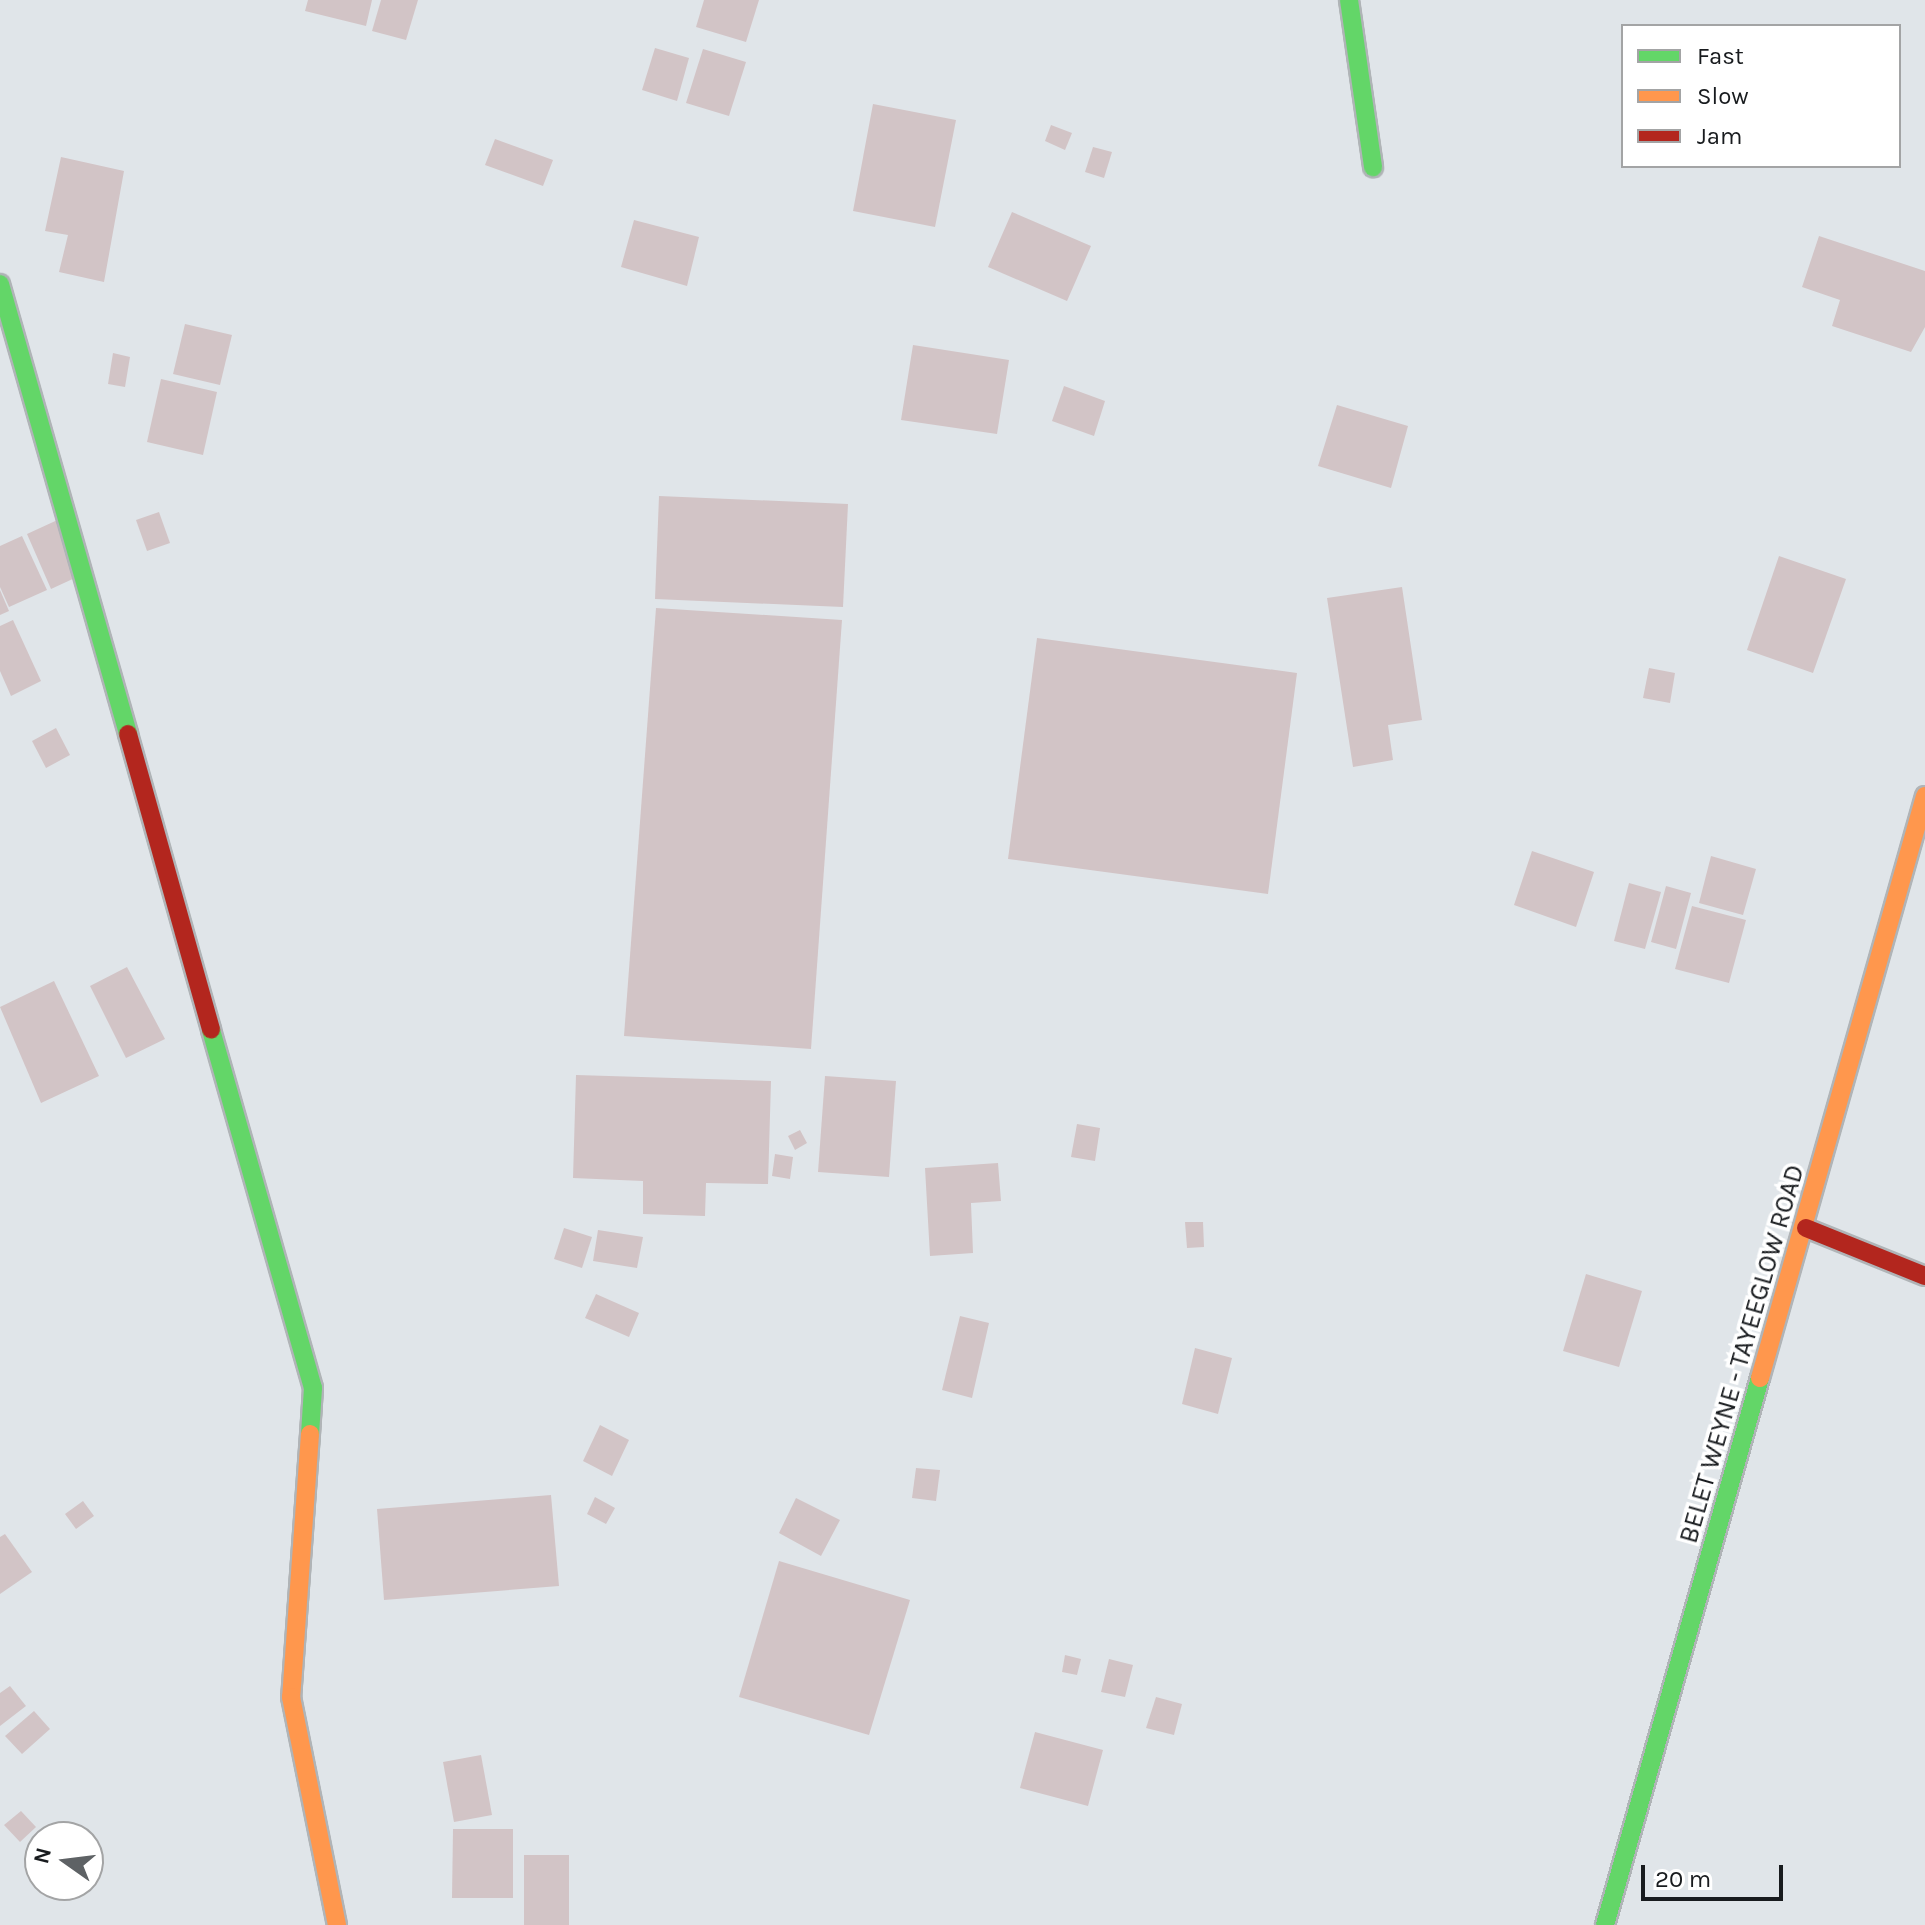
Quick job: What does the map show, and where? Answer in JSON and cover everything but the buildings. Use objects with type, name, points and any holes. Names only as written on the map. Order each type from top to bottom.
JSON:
[{"type":"street","points":[[1349,0],[1373,167]]},
{"type":"street","points":[[0,284],[313,1388],[291,1697],[337,1925]]},
{"type":"street","name":"BELET WEYNE - TAYEEGLOW ROAD","points":[[1605,1925],[1806,1228],[1925,796]]},
{"type":"street","points":[[1806,1228],[1925,1276]]},
{"type":"traffic: fast","points":[[1349,0],[1373,167]]},
{"type":"traffic: fast","points":[[0,284],[128,734]]},
{"type":"traffic: fast","points":[[211,1030],[313,1388],[310,1434]]},
{"type":"traffic: fast","points":[[1605,1925],[1760,1378]]},
{"type":"traffic: slow","points":[[1760,1378],[1925,796]]},
{"type":"traffic: slow","points":[[310,1434],[291,1697],[337,1925]]},
{"type":"traffic: jam","points":[[128,734],[211,1030]]},
{"type":"traffic: jam","points":[[1806,1228],[1925,1276]]}]
